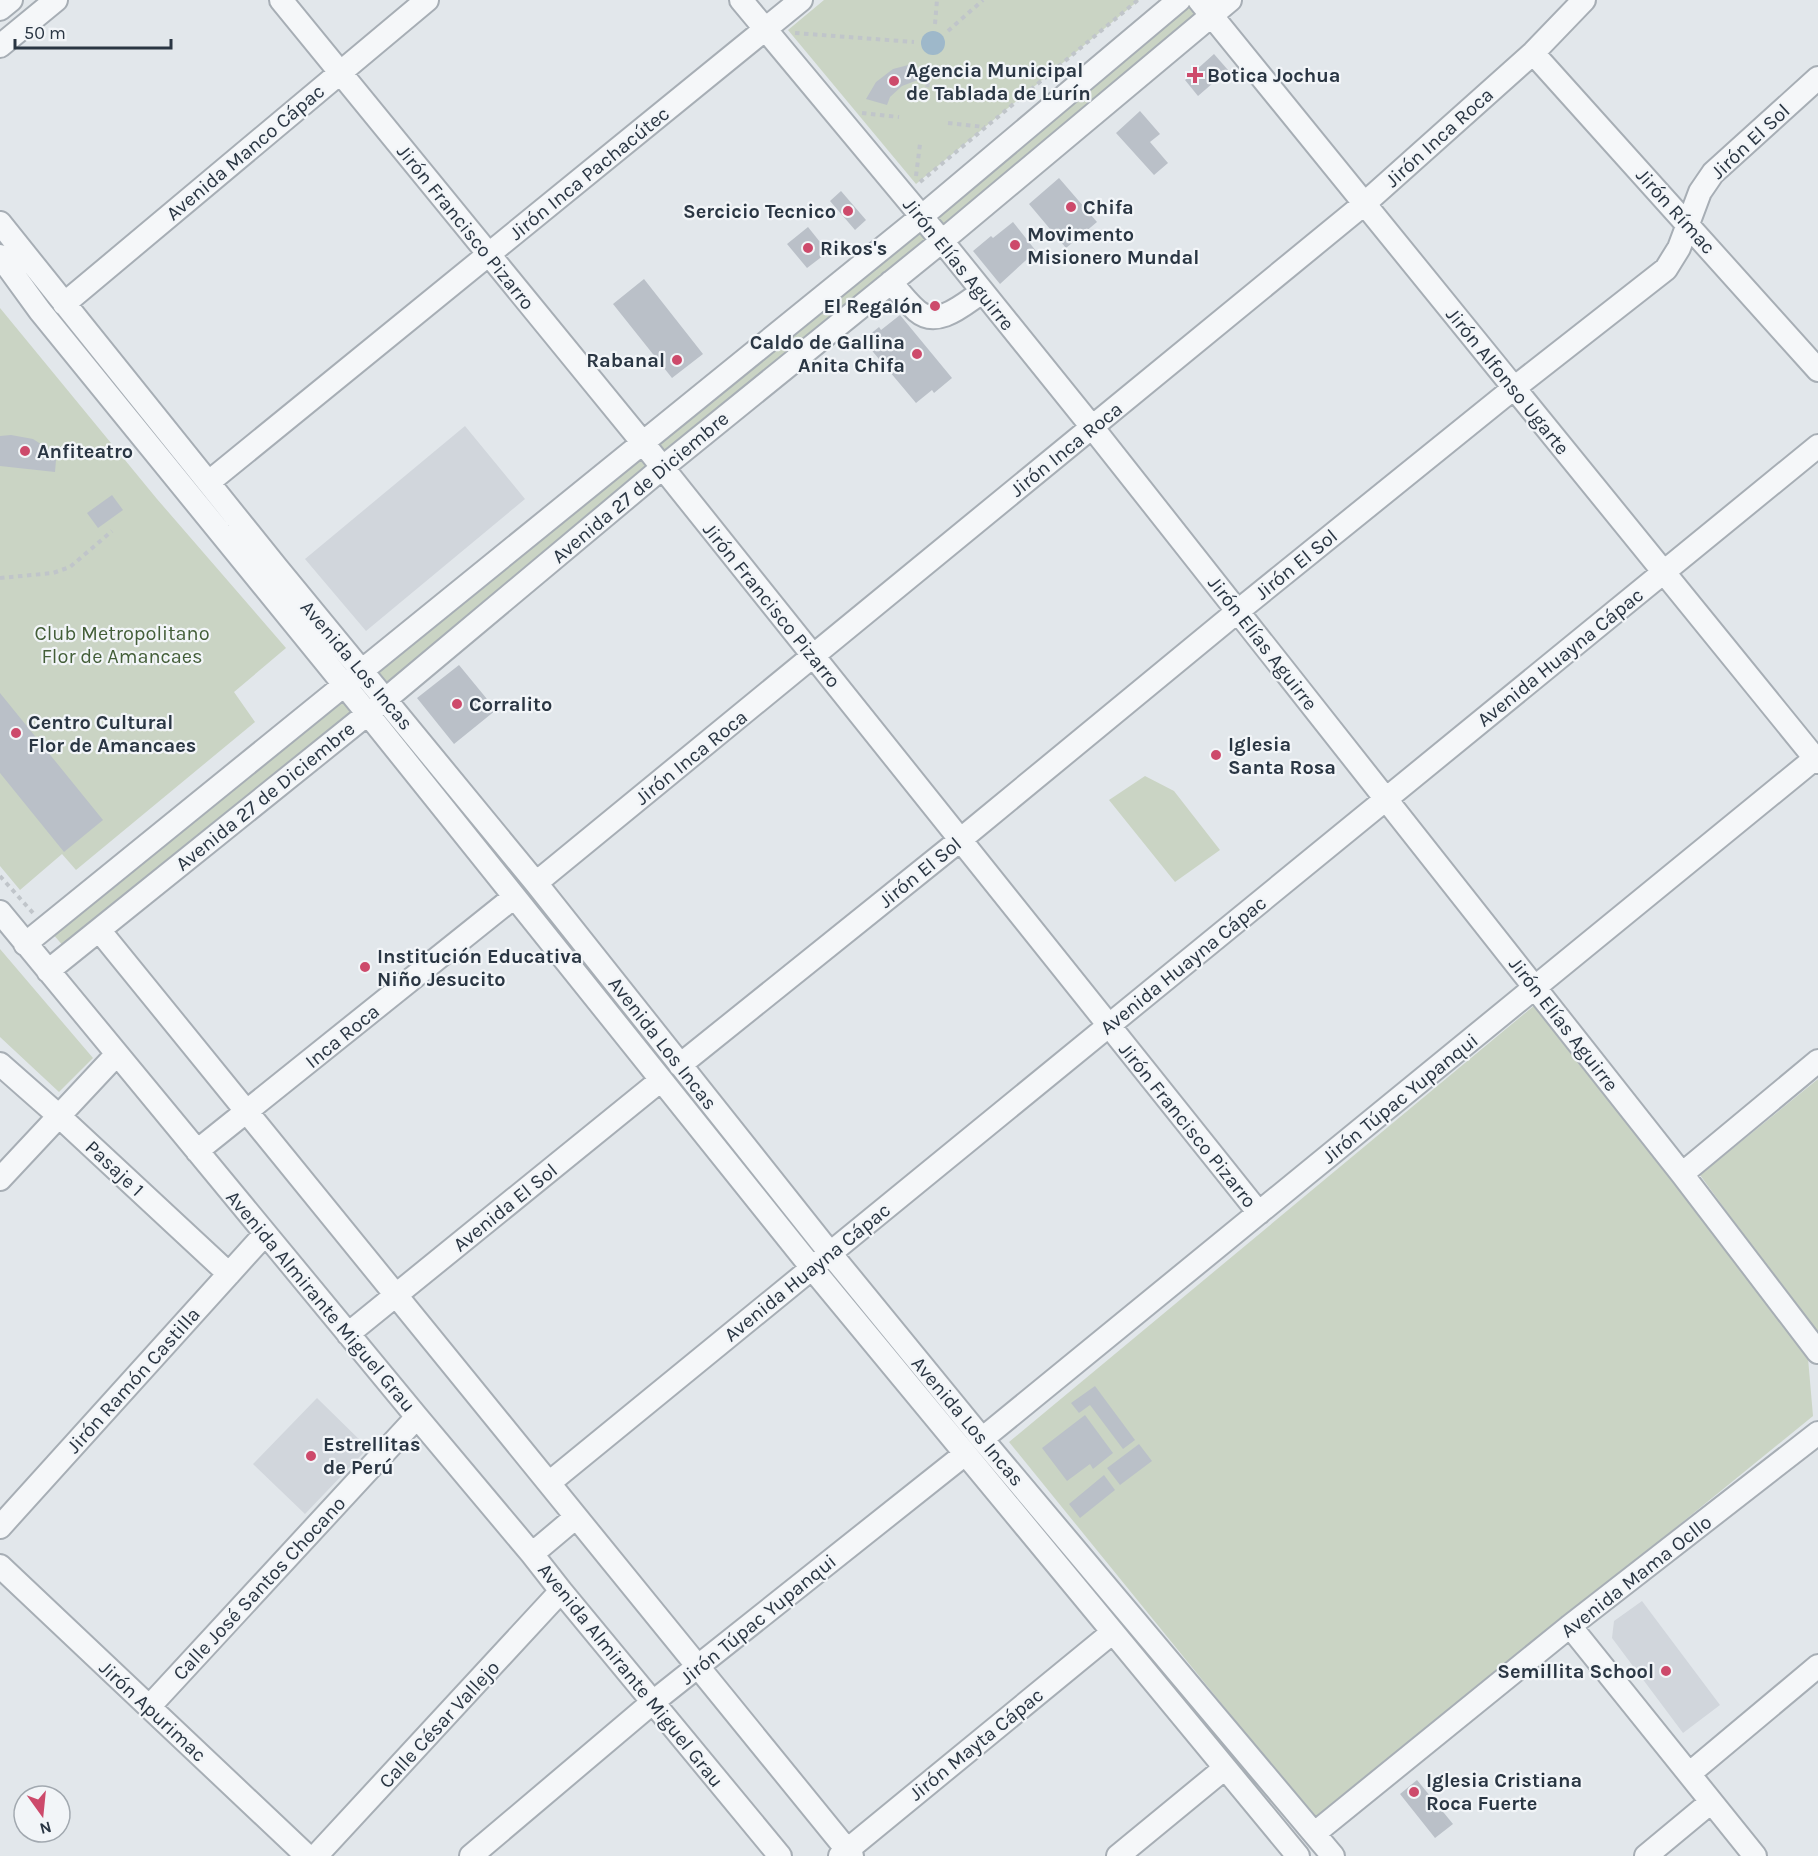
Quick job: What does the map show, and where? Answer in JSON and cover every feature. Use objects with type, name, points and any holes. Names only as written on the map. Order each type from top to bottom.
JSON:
[{"type":"street","points":[[0,9],[11,0]]},
{"type":"street","points":[[0,46],[56,0]]},
{"type":"street","name":"Jirón Francisco Pizarro","points":[[281,0],[643,444],[1258,1213]]},
{"type":"street","name":"Avenida Manco Cápac","points":[[64,304],[427,0]]},
{"type":"street","name":"Jirón Elías Aguirre","points":[[741,0],[942,241],[1238,611],[1682,1174],[1818,1352]]},
{"type":"street","name":"Jirón Inca Pachacútec","points":[[209,482],[801,0]]},
{"type":"street","name":"Avenida 27 de Diciembre","points":[[25,944],[921,217],[1179,0]]},
{"type":"street","name":"Avenida 27 de Diciembre","points":[[48,971],[368,714],[662,468],[942,241],[1206,8],[1230,0]]},
{"type":"street","name":"Jirón Inca Roca","points":[[536,883],[1364,204],[1533,53],[1584,0]]},
{"type":"street","name":"Jirón Alfonso Ugarte","points":[[1206,8],[1817,759]]},
{"type":"street","name":"Jirón Rímac","points":[[1533,53],[1818,370]]},
{"type":"street","name":"Jirón El Sol","points":[[680,1065],[1514,388],[1666,269],[1679,248],[1700,192],[1713,173],[1818,78]]},
{"type":"street","name":"Avenida Los Incas","points":[[0,223],[209,482],[352,677],[368,714],[812,1269],[1225,1768],[1292,1854]]},
{"type":"street","name":"Avenida Los Incas","points":[[0,256],[40,311],[352,677],[386,699],[982,1439],[1334,1856]]},
{"type":"street","points":[[891,282],[919,313],[930,316],[952,312],[982,292]]},
{"type":"street","name":"Avenida Huayna Cápac","points":[[549,1483],[1818,446]]},
{"type":"street","name":"Jirón Túpac Yupanqui","points":[[982,1439],[1817,759]]},
{"type":"street","name":"Inca Roca","points":[[197,1151],[514,897]]},
{"type":"street","name":"Avenida Almirante Miguel Grau","points":[[0,912],[780,1856]]},
{"type":"street","points":[[99,930],[699,1667],[846,1854]]},
{"type":"street","points":[[0,1179],[117,1054]]},
{"type":"street","points":[[1682,1174],[1818,1061]]},
{"type":"street","name":"Pasaje 1","points":[[0,1064],[229,1274]]},
{"type":"street","name":"Avenida El Sol","points":[[348,1334],[661,1080]]},
{"type":"street","name":"Jirón Ramón Castilla","points":[[0,1527],[266,1234]]},
{"type":"street","name":"Calle José Santos Chocano","points":[[149,1707],[417,1417]]},
{"type":"street","name":"Avenida Mama Ocllo","points":[[1315,1833],[1570,1626],[1818,1433]]},
{"type":"street","name":"Jirón Túpac Yupanqui","points":[[471,1856],[653,1702],[965,1454]]},
{"type":"street","points":[[532,1554],[576,1517]]},
{"type":"street","name":"Jirón Apurimac","points":[[0,1566],[307,1856]]},
{"type":"street","name":"Calle César Vallejo","points":[[316,1856],[561,1591]]},
{"type":"street","points":[[1570,1626],[1755,1856]]},
{"type":"street","name":"Jirón Mayta Cápac","points":[[846,1854],[1113,1632]]},
{"type":"street","points":[[1689,1774],[1818,1666]]},
{"type":"street","points":[[1118,1856],[1225,1768]]},
{"type":"street","points":[[1646,1856],[1711,1802]]},
{"type":"path","points":[[934,24],[937,0]]},
{"type":"path","points":[[948,31],[983,0]]},
{"type":"path","points":[[920,144],[915,187],[1138,0]]},
{"type":"path","points":[[765,29],[785,33],[914,42]]},
{"type":"path","points":[[926,96],[931,62]]},
{"type":"path","points":[[852,112],[899,117]]},
{"type":"path","points":[[948,123],[986,127]]},
{"type":"path","points":[[0,578],[53,573],[70,567],[111,531]]},
{"type":"shaded area","points":[[465,426],[525,499],[366,631],[305,559]]},
{"type":"shaded area","name":"Estrellitas de Perú","points":[[317,1398],[368,1448],[305,1514],[253,1464]]},
{"type":"shaded area","name":"Semillita School","points":[[1642,1601],[1720,1705],[1683,1733],[1612,1638],[1614,1621]]},
{"type":"green space","points":[[824,0],[1139,0],[916,184],[788,30]]},
{"type":"green space","points":[[1191,0],[1201,14],[942,229],[935,217]]},
{"type":"green space","points":[[920,227],[931,240],[661,460],[651,447]]},
{"type":"green space","name":"Club Metropolitano Flor de Amancaes","points":[[0,308],[157,499],[286,648],[234,692],[255,722],[76,870],[62,854],[20,890],[0,866]]},
{"type":"green space","points":[[642,453],[653,467],[383,686],[372,672]]},
{"type":"green space","points":[[341,697],[355,715],[65,948],[52,933]]},
{"type":"green space","points":[[1145,776],[1174,791],[1220,850],[1175,882],[1109,800]]},
{"type":"green space","points":[[0,949],[93,1058],[59,1092],[0,1037]]},
{"type":"green space","points":[[1536,1004],[1808,1358],[1813,1416],[1316,1820],[1009,1442]]},
{"type":"green space","points":[[1818,1079],[1818,1337],[1700,1175]]},
{"type":"water","points":[[928,31],[938,31],[945,38],[945,48],[938,55],[928,55],[921,48],[921,38]]},
{"type":"building","points":[[1214,54],[1228,70],[1198,96],[1185,80]]},
{"type":"building","points":[[912,64],[918,80],[902,86],[890,97],[887,105],[866,99],[876,82],[893,69]]},
{"type":"building","points":[[1140,111],[1160,134],[1150,142],[1168,163],[1154,175],[1116,133]]},
{"type":"building","points":[[1059,178],[1097,222],[1066,248],[1029,204]]},
{"type":"building","name":"Sercicio Tecnico","points":[[841,191],[866,220],[855,230],[830,201]]},
{"type":"building","points":[[1013,222],[1036,251],[1000,284],[973,251]]},
{"type":"building","name":"Rikos's","points":[[808,227],[828,252],[807,268],[787,244]]},
{"type":"building","points":[[644,279],[703,354],[672,378],[613,304]]},
{"type":"building","points":[[900,315],[952,378],[934,393],[932,390],[916,403],[863,340],[879,327],[881,330]]},
{"type":"building","name":"Anfiteatro","points":[[11,435],[33,439],[47,448],[56,460],[55,472],[0,466],[0,436]]},
{"type":"building","points":[[112,495],[123,510],[98,528],[87,513]]},
{"type":"building","name":"Corralito","points":[[459,665],[496,710],[454,744],[417,698]]},
{"type":"building","name":"Centro Cultural Flor de Amancaes","points":[[0,693],[103,820],[64,852],[0,773]]},
{"type":"building","points":[[1095,1386],[1135,1440],[1123,1449],[1090,1405],[1079,1413],[1071,1403]]},
{"type":"building","points":[[1085,1415],[1113,1453],[1093,1469],[1090,1464],[1067,1481],[1042,1448]]},
{"type":"building","points":[[1139,1444],[1152,1461],[1120,1485],[1107,1468]]},
{"type":"building","points":[[1104,1475],[1115,1490],[1080,1518],[1069,1504]]},
{"type":"building","points":[[1417,1780],[1453,1824],[1435,1838],[1400,1794]]},
{"type":"place","name":"Botica Jochua","points":[[1195,75]]},
{"type":"place","name":"Agencia Municipal de Tablada de Lurín","points":[[894,81]]},
{"type":"place","name":"Chifa","points":[[1071,207]]},
{"type":"place","name":"Sercicio Tecnico","points":[[848,211]]},
{"type":"place","name":"Movimento Misionero Mundal","points":[[1015,245]]},
{"type":"place","name":"Rikos's","points":[[808,248]]},
{"type":"place","name":"El Regalón","points":[[935,306]]},
{"type":"place","name":"Caldo de Gallina Anita Chifa","points":[[917,354]]},
{"type":"place","name":"Rabanal","points":[[677,360]]},
{"type":"place","name":"Anfiteatro","points":[[25,451]]},
{"type":"place","name":"Corralito","points":[[457,704]]},
{"type":"place","name":"Centro Cultural Flor de Amancaes","points":[[16,733]]},
{"type":"place","name":"Iglesia Santa Rosa","points":[[1216,755]]},
{"type":"place","name":"Institución Educativa Niño Jesucito","points":[[365,967]]},
{"type":"place","name":"Estrellitas de Perú","points":[[311,1456]]},
{"type":"place","name":"Semillita School","points":[[1666,1671]]},
{"type":"place","name":"Iglesia Cristiana Roca Fuerte","points":[[1414,1792]]}]
